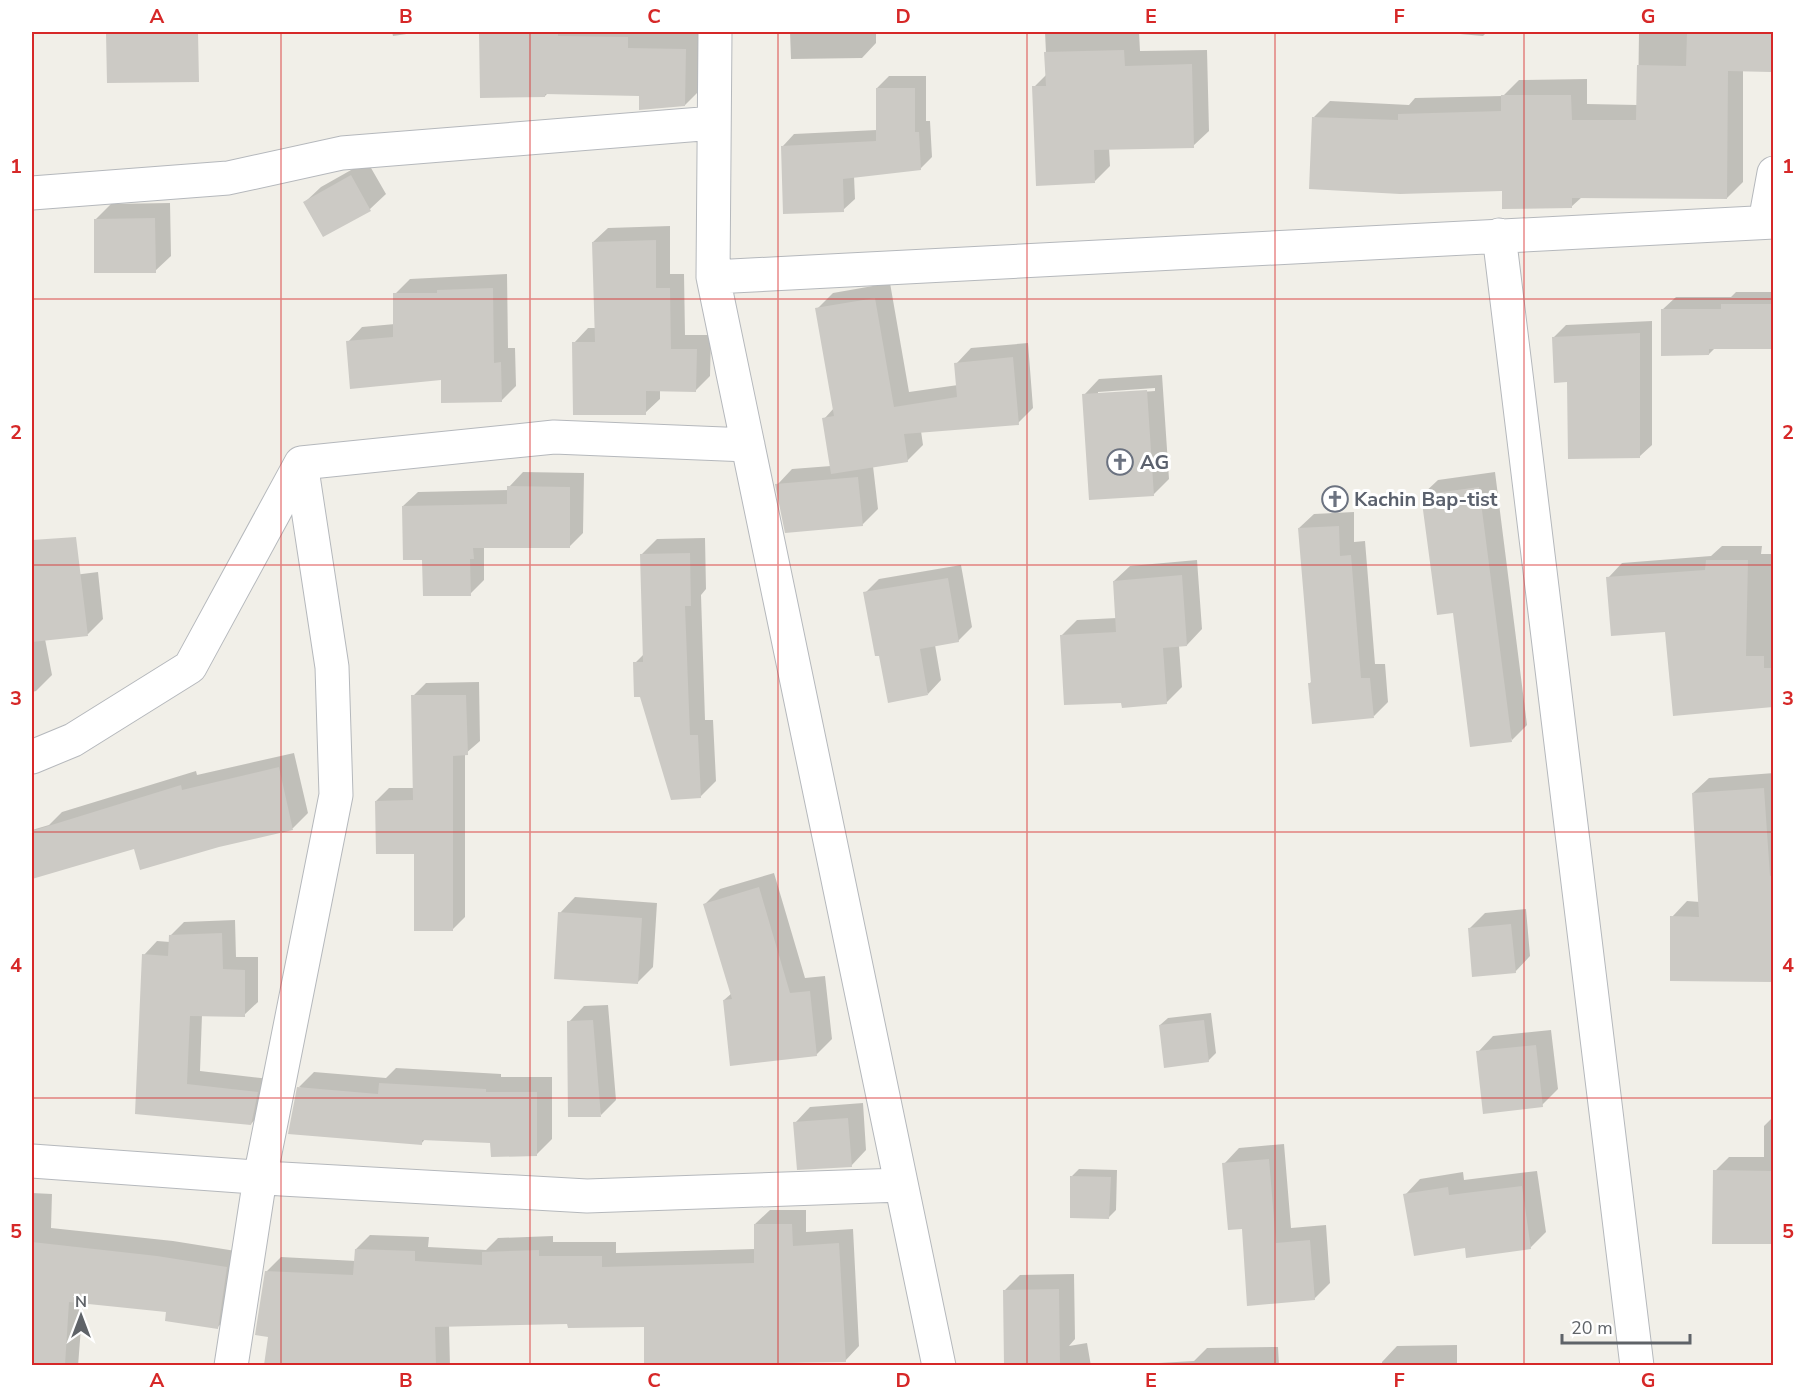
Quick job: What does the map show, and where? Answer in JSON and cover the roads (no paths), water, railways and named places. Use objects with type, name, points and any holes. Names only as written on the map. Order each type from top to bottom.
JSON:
[{"type":"street","points":[[715,32],[714,277],[939,1365]]},
{"type":"street","points":[[32,193],[228,178],[342,153],[714,123]]},
{"type":"street","points":[[714,277],[1769,222],[1773,173]]},
{"type":"street","points":[[1499,235],[1637,1365]]},
{"type":"street","points":[[301,464],[554,437],[748,445]]},
{"type":"street","points":[[32,757],[73,741],[190,667],[301,464]]},
{"type":"street","points":[[231,1365],[260,1178],[336,795],[332,667],[301,464]]},
{"type":"street","points":[[32,1161],[260,1178],[587,1196],[901,1185]]},
{"type":"place","name":"AG","points":[[1120,462]]},
{"type":"place","name":"Kachin Bap-tist","points":[[1335,499]]}]
